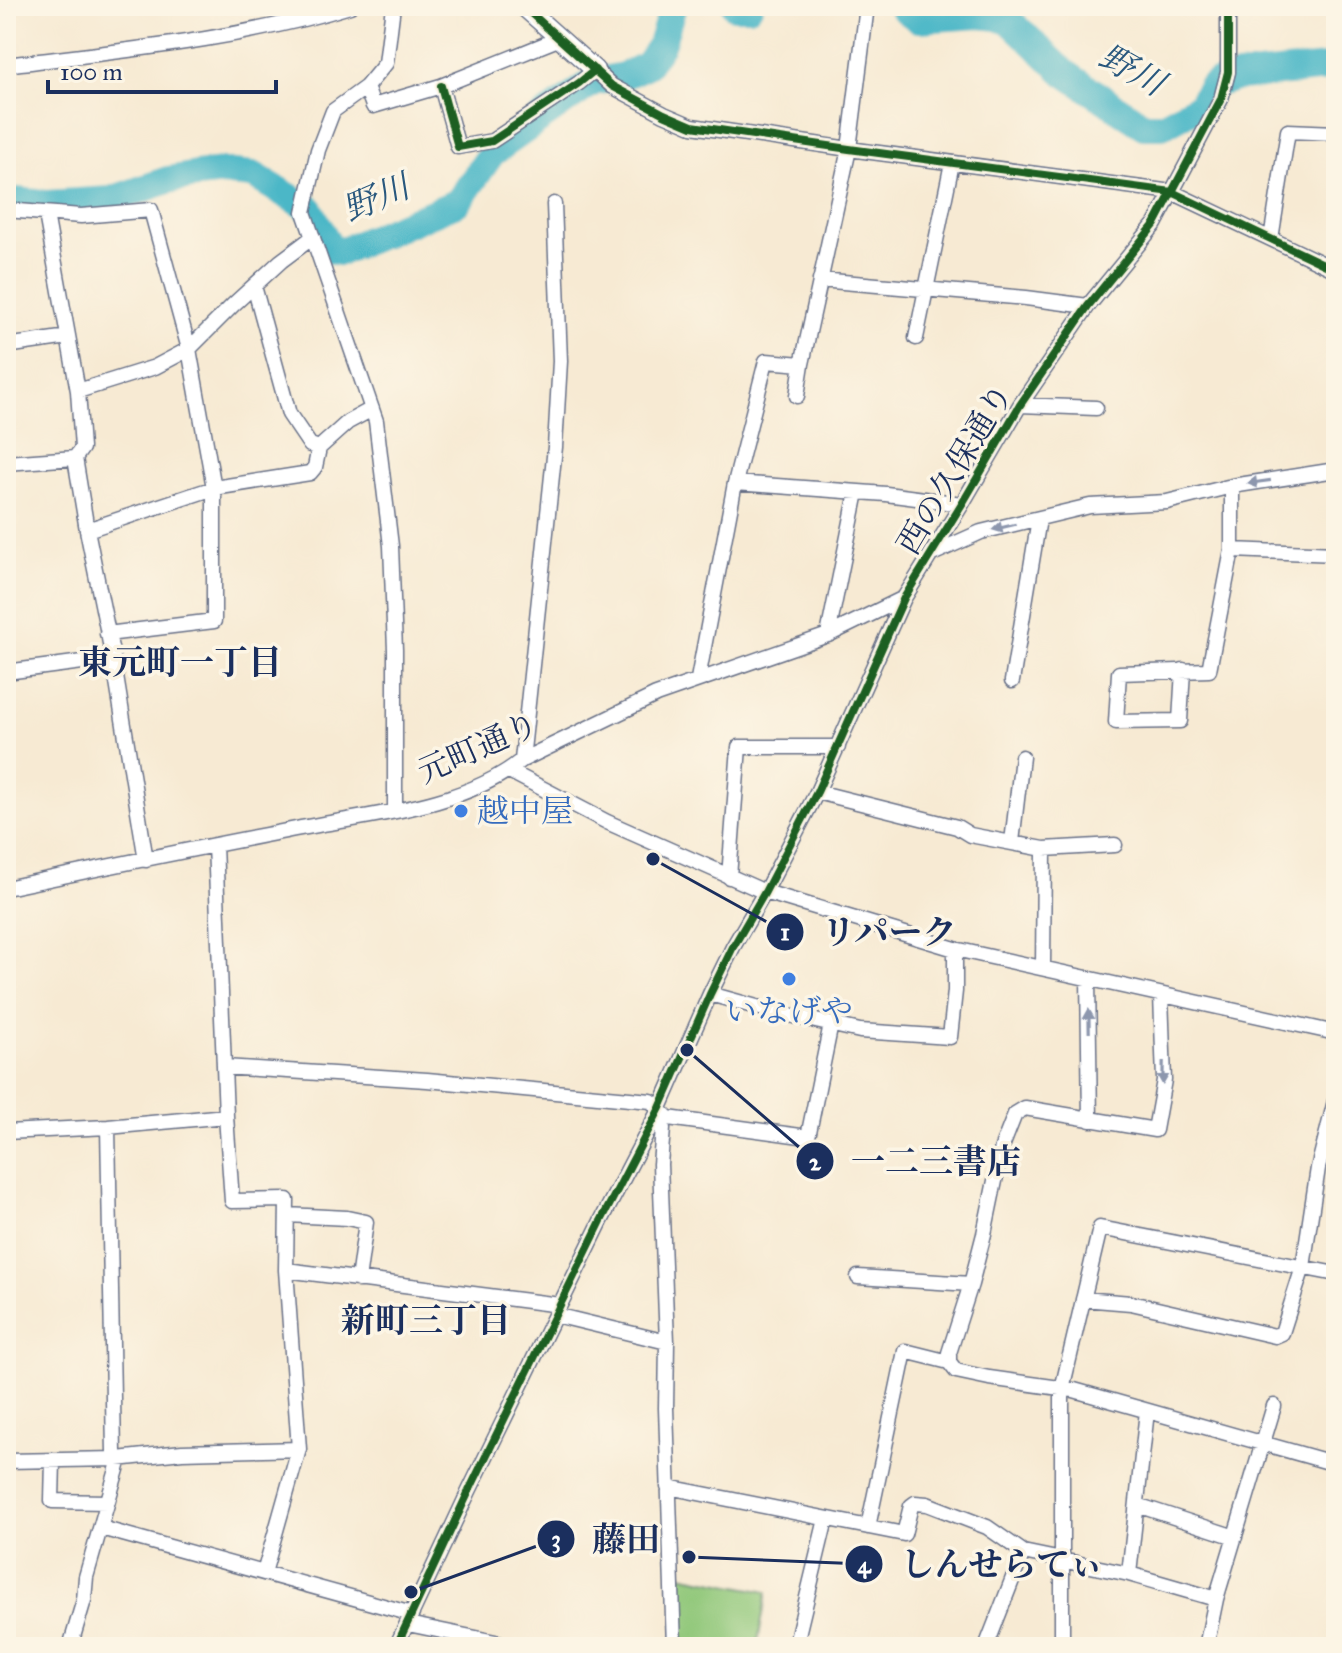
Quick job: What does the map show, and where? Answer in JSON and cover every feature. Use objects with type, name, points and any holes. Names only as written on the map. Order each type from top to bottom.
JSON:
[{"type":"street","points":[[6,65],[202,38],[306,20],[350,6]]},
{"type":"street","points":[[393,6],[386,63],[366,87],[333,111],[318,150],[304,217],[376,421],[391,546],[395,650],[395,811]]},
{"type":"street","points":[[523,6],[612,86],[692,126],[1172,192],[1336,270]]},
{"type":"street","name":"西の久保通り","points":[[396,1647],[601,1221],[660,1108],[733,947],[817,792],[904,598],[1020,405],[1088,306],[1155,224],[1223,93],[1229,61],[1228,6]]},
{"type":"street","points":[[797,396],[849,149],[866,14]]},
{"type":"street","points":[[366,87],[373,106],[441,86],[558,39]]},
{"type":"street","points":[[441,86],[458,147],[492,141],[595,70]]},
{"type":"street","points":[[1271,239],[1288,131],[1336,133]]},
{"type":"street","points":[[916,338],[952,163]]},
{"type":"street","points":[[522,760],[555,447],[560,361],[554,204]]},
{"type":"street","points":[[6,210],[81,216],[151,210],[189,349],[214,488],[214,621],[107,634]]},
{"type":"street","points":[[46,214],[78,391],[82,448],[75,458],[113,658],[146,860]]},
{"type":"street","points":[[78,391],[155,367],[189,349],[281,261],[313,237]]},
{"type":"street","points":[[820,280],[1088,306]]},
{"type":"street","points":[[254,286],[289,414],[310,445],[319,448]]},
{"type":"street","points":[[6,346],[68,337]]},
{"type":"street","points":[[698,679],[735,483],[766,361],[802,364]]},
{"type":"street","points":[[1020,405],[1096,408]]},
{"type":"street","points":[[87,530],[214,488],[310,473],[315,467],[319,448],[348,422],[372,409]]},
{"type":"street","points":[[6,463],[75,458]]},
{"type":"street","points":[[931,554],[981,532],[1090,506],[1167,502],[1232,486],[1336,470]]},
{"type":"street","points":[[735,483],[962,504]]},
{"type":"street","points":[[1183,670],[1180,721],[1116,722],[1119,673],[1183,670],[1209,670],[1232,550],[1232,486]]},
{"type":"street","points":[[828,635],[857,492]]},
{"type":"street","points":[[1019,672],[1039,519]]},
{"type":"street","points":[[1232,550],[1336,554]]},
{"type":"street","name":"元町通り","points":[[6,888],[410,809],[463,793],[509,771],[522,760],[656,695],[828,635],[904,598]]},
{"type":"street","points":[[6,672],[113,658]]},
{"type":"street","points":[[729,877],[739,747],[838,747]]},
{"type":"street","points":[[1012,842],[1022,757]]},
{"type":"street","points":[[509,771],[607,822],[765,892],[955,949],[1336,1033]]},
{"type":"street","points":[[817,792],[957,827],[970,835],[1044,849],[1115,845]]},
{"type":"street","points":[[215,845],[232,1201],[287,1200],[286,1270],[299,1449],[264,1573]]},
{"type":"street","points":[[1043,968],[1044,849]]},
{"type":"street","points":[[710,994],[860,1031],[950,1037],[955,949]]},
{"type":"street","points":[[1088,978],[1090,1120]]},
{"type":"street","points":[[1161,995],[1164,1080],[1155,1130],[1025,1108],[1015,1114],[1002,1147],[984,1234],[949,1362],[956,1371],[1074,1390],[1336,1464]]},
{"type":"street","points":[[224,1067],[441,1081],[651,1101],[668,1118],[808,1137],[831,1024]]},
{"type":"street","points":[[1083,1299],[1131,1303],[1275,1336],[1282,1333],[1303,1267],[1318,1168],[1336,1097]]},
{"type":"street","points":[[660,1108],[663,1129],[660,1164],[674,1647]]},
{"type":"street","points":[[6,1132],[108,1127],[226,1116]]},
{"type":"street","points":[[70,1647],[84,1600],[86,1577],[118,1466],[114,1453],[108,1127]]},
{"type":"street","points":[[287,1215],[366,1222],[358,1280]]},
{"type":"street","points":[[1062,1647],[1062,1389],[1100,1228],[1336,1274]]},
{"type":"street","points":[[286,1270],[558,1310],[667,1342]]},
{"type":"street","points":[[858,1277],[971,1284]]},
{"type":"street","points":[[868,1527],[905,1351],[949,1362]]},
{"type":"street","points":[[1206,1647],[1216,1599],[1274,1406]]},
{"type":"street","points":[[1129,1574],[1147,1411]]},
{"type":"street","points":[[6,1461],[117,1459],[182,1452],[299,1449]]},
{"type":"street","points":[[53,1460],[52,1501],[107,1502]]},
{"type":"street","points":[[668,1487],[904,1534],[911,1506],[915,1503],[927,1504],[987,1527],[1023,1552],[1129,1574],[1216,1599]]},
{"type":"street","points":[[1137,1505],[1235,1537]]},
{"type":"street","points":[[795,1647],[826,1519]]},
{"type":"street","points":[[101,1528],[264,1573],[410,1619],[519,1647]]},
{"type":"street","points":[[986,1647],[1023,1552]]},
{"type":"green space","points":[[680,1575],[767,1592],[757,1647],[682,1647]]},
{"type":"waterway","name":"野川","points":[[6,200],[46,204],[111,200],[168,180],[223,172],[253,175],[310,209],[331,250],[340,252],[458,202],[492,153],[593,82],[623,76],[647,65],[661,45],[673,6]]},
{"type":"waterway","name":"野川","points":[[735,6],[749,6]]},
{"type":"waterway","name":"野川","points":[[903,6],[918,19],[980,15],[998,17],[1012,23],[1065,73],[1144,126],[1162,126],[1199,106],[1210,88],[1217,83],[1239,77],[1336,67]]},
{"type":"cycle path","points":[[523,6],[612,86],[692,126],[1172,192],[1336,270]]},
{"type":"cycle path","points":[[396,1647],[601,1221],[660,1108],[733,947],[817,792],[904,598],[1020,405],[1088,306],[1155,224],[1221,99],[1228,72],[1228,6]]},
{"type":"cycle path","points":[[441,86],[458,147],[492,141],[595,70]]},
{"type":"place","name":"越中屋","points":[[461,811]]},
{"type":"place","name":"リパーク","points":[[653,859]]},
{"type":"place","name":"いなげや","points":[[789,979]]},
{"type":"place","name":"一二三書店","points":[[687,1050]]},
{"type":"place","name":"しんせらてぃ","points":[[689,1557]]},
{"type":"place","name":"藤田","points":[[411,1592]]},
{"type":"district","name":"東元町一丁目","points":[[180,662]]},
{"type":"district","name":"新町三丁目","points":[[426,1320]]}]
